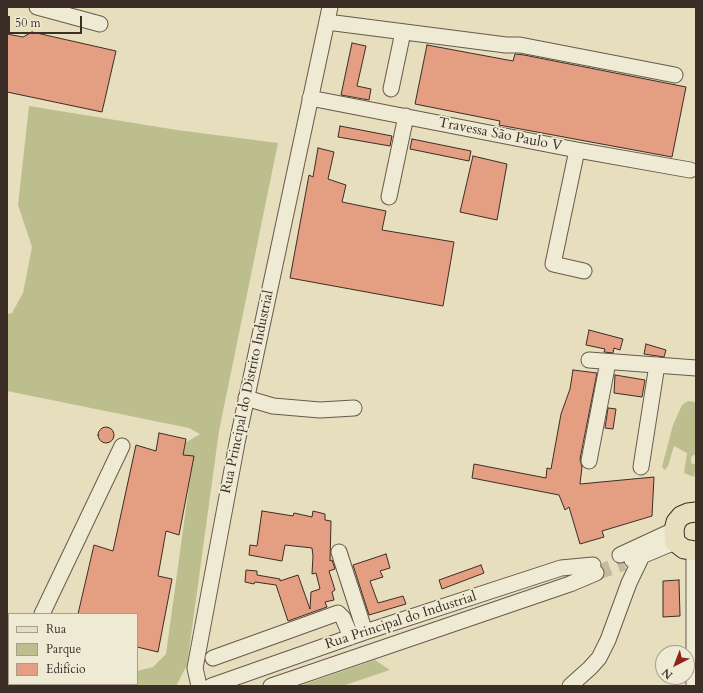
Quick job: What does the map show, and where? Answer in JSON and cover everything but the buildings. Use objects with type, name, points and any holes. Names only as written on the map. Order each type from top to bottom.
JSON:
[{"type":"main road","points":[[695,551],[684,549],[674,536],[676,522],[681,516],[696,512]]},
{"type":"street","points":[[37,7],[100,24]]},
{"type":"street","name":"Rua Principal do Distrito Industrial","points":[[199,686],[194,668],[246,398],[330,7]]},
{"type":"street","points":[[327,22],[506,45],[520,44],[676,75]]},
{"type":"street","points":[[391,89],[403,32]]},
{"type":"street","name":"Travessa São Paulo V","points":[[310,98],[577,150],[690,170]]},
{"type":"street","points":[[388,197],[406,116]]},
{"type":"street","points":[[577,150],[553,264],[584,270]]},
{"type":"street","points":[[590,360],[696,368]]},
{"type":"street","points":[[589,461],[608,362]]},
{"type":"street","points":[[641,467],[657,365]]},
{"type":"street","points":[[246,398],[273,406],[320,410],[354,408]]},
{"type":"street","points":[[42,613],[122,446]]},
{"type":"street","points":[[674,536],[641,558],[622,559],[674,536]]},
{"type":"street","points":[[694,686],[695,551]]},
{"type":"street","points":[[340,552],[365,632]]},
{"type":"street","points":[[570,686],[599,658],[608,640],[629,584],[641,558]]},
{"type":"street","points":[[561,568],[570,584]]},
{"type":"street","name":"Rua Principal do Industrial","points":[[211,686],[365,632],[561,568],[594,569],[570,584],[271,686]]},
{"type":"street","points":[[213,658],[338,613],[339,607],[351,637]]},
{"type":"green space","points":[[29,106],[177,130],[278,143],[219,431],[187,665],[176,686],[10,686],[138,685],[138,671],[153,667],[166,654],[193,457],[183,455],[185,443],[200,434],[189,428],[7,391],[7,314],[12,313],[23,293],[32,247],[18,205]]},
{"type":"green space","points":[[688,401],[696,402],[696,454],[692,456],[691,459],[691,463],[696,465],[694,477],[684,473],[687,453],[674,446],[668,466],[665,470],[662,467],[673,425],[682,405]]},
{"type":"green space","points":[[375,660],[390,670],[342,686],[299,686]]},
{"type":"tunnel","points":[[596,573],[624,563]]}]
